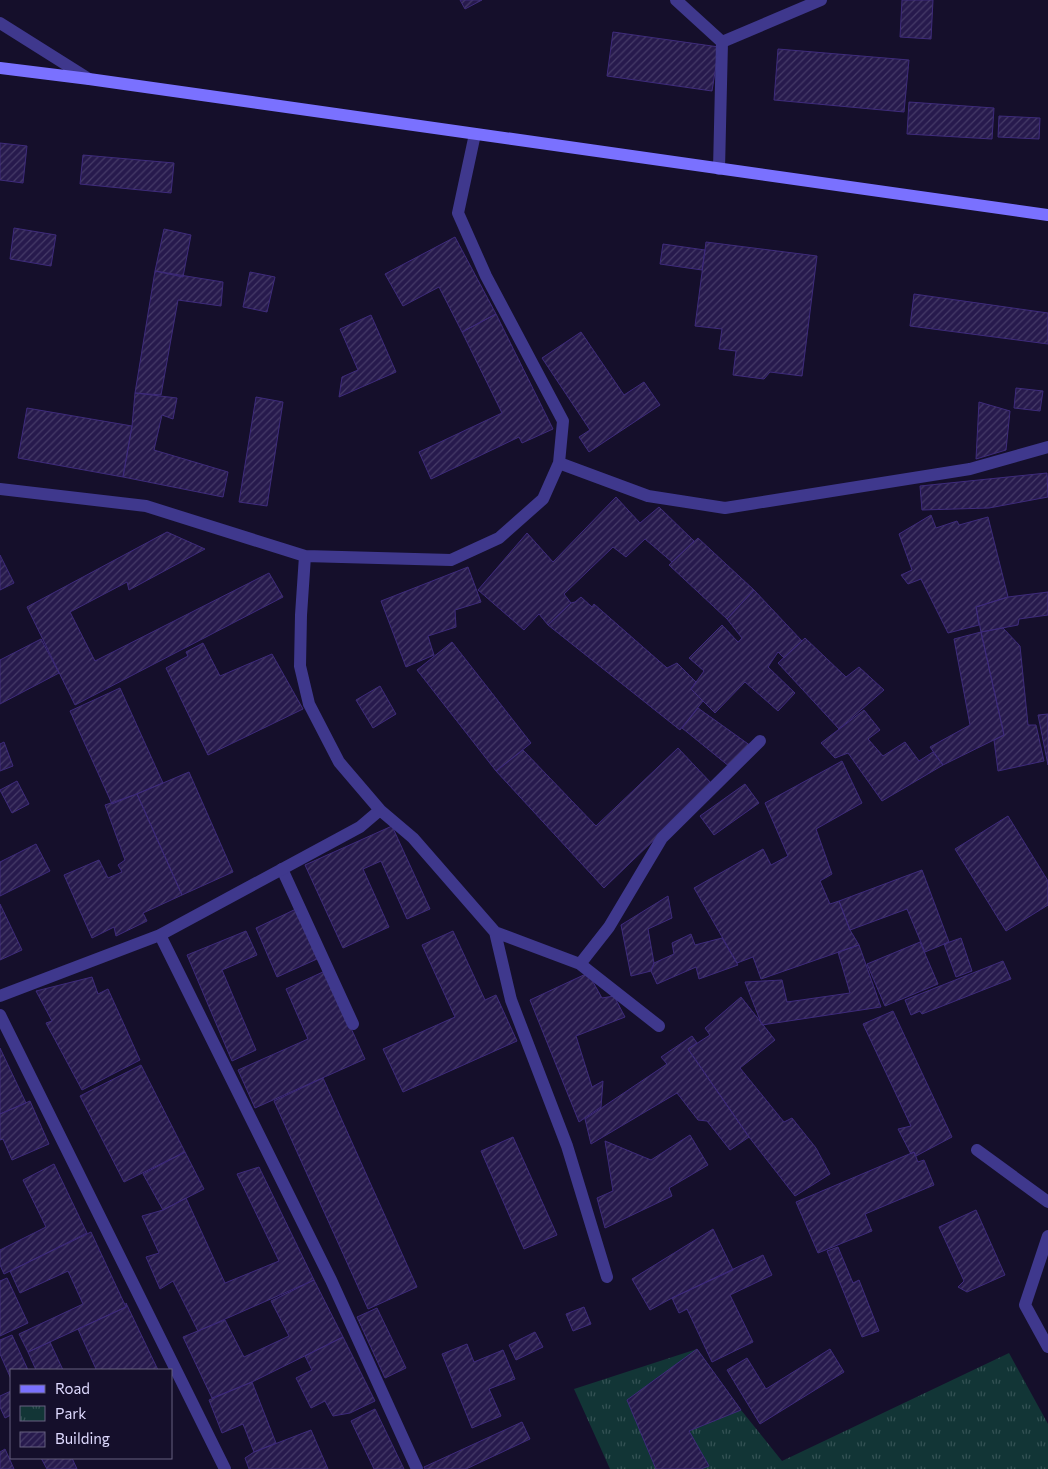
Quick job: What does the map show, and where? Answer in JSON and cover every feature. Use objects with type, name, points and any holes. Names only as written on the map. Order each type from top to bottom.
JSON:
[{"type":"main road","points":[[0,68],[1048,215]]},
{"type":"street","points":[[676,0],[722,42],[719,169]]},
{"type":"street","points":[[722,42],[821,0]]},
{"type":"street","points":[[0,23],[89,80]]},
{"type":"street","points":[[0,489],[146,506],[305,556],[451,560],[499,538],[543,499],[559,463],[563,421],[486,276],[458,213],[475,134]]},
{"type":"street","points":[[559,463],[648,496],[725,508],[970,469],[1048,447]]},
{"type":"street","points":[[305,556],[300,666],[309,704],[339,762],[380,810],[413,838],[496,932],[580,964],[659,1026]]},
{"type":"street","points":[[580,964],[609,926],[662,838],[760,741]]},
{"type":"street","points":[[0,996],[160,935],[360,826],[380,810]]},
{"type":"street","points":[[282,869],[353,1024]]},
{"type":"street","points":[[496,932],[511,1000],[567,1146],[607,1277]]},
{"type":"street","points":[[160,935],[331,1280],[418,1469]]},
{"type":"street","points":[[0,1015],[225,1469]]},
{"type":"street","points":[[977,1150],[1048,1202]]},
{"type":"street","points":[[1048,1236],[1025,1305],[1048,1347]]},
{"type":"green space","points":[[697,1349],[741,1410],[782,1461],[1009,1353],[1048,1424],[1048,1469],[610,1469],[574,1389]]},
{"type":"building","points":[[460,0],[482,0],[465,9]]},
{"type":"building","points":[[902,0],[933,0],[931,39],[900,37]]},
{"type":"building","points":[[613,32],[719,47],[712,91],[607,76]]},
{"type":"building","points":[[778,49],[909,60],[904,112],[774,100]]},
{"type":"building","points":[[909,102],[994,108],[992,139],[907,134]]},
{"type":"building","points":[[999,116],[1040,118],[1039,139],[998,137]]},
{"type":"building","points":[[0,143],[27,146],[23,183],[0,180]]},
{"type":"building","points":[[83,155],[174,163],[171,193],[80,184]]},
{"type":"building","points":[[14,228],[56,235],[51,266],[10,259]]},
{"type":"building","points":[[164,229],[191,235],[183,277],[155,271]]},
{"type":"building","points":[[455,237],[496,314],[462,332],[439,287],[403,306],[385,274]]},
{"type":"building","points":[[706,242],[817,256],[802,376],[770,372],[764,379],[733,375],[736,351],[719,349],[722,329],[695,326]]},
{"type":"building","points":[[663,244],[705,250],[702,270],[660,264]]},
{"type":"building","points":[[155,271],[223,282],[221,306],[178,300],[161,395],[135,393]]},
{"type":"building","points":[[250,272],[275,277],[267,312],[243,307]]},
{"type":"building","points":[[914,294],[1048,313],[1048,344],[910,326]]},
{"type":"building","points":[[496,314],[553,429],[522,443],[519,437],[431,479],[419,452],[502,413],[462,332]]},
{"type":"building","points":[[371,315],[396,372],[339,397],[342,377],[358,370],[340,329]]},
{"type":"building","points":[[581,332],[624,395],[644,382],[660,405],[589,452],[579,437],[590,430],[542,358]]},
{"type":"building","points":[[1016,388],[1043,391],[1040,411],[1014,408]]},
{"type":"building","points":[[135,393],[177,398],[173,419],[162,415],[154,450],[228,472],[223,497],[123,477],[132,426]]},
{"type":"building","points":[[256,397],[283,402],[267,506],[239,502]]},
{"type":"building","points":[[979,402],[1010,411],[1006,450],[976,459]]},
{"type":"building","points":[[27,408],[132,426],[123,477],[18,458]]},
{"type":"building","points":[[1047,473],[1048,497],[989,508],[922,510],[920,486]]},
{"type":"building","points":[[616,497],[640,523],[659,507],[694,541],[672,562],[645,539],[626,557],[613,547],[564,594],[571,603],[548,625],[539,614],[524,630],[478,590],[527,533],[553,562]]},
{"type":"building","points":[[931,515],[936,528],[957,521],[959,525],[988,517],[1008,597],[976,607],[979,625],[948,633],[921,579],[908,584],[901,575],[912,570],[899,534]]},
{"type":"building","points":[[167,532],[205,549],[129,590],[127,582],[70,612],[95,661],[269,573],[283,597],[75,705],[27,607]]},
{"type":"building","points":[[698,538],[754,590],[727,619],[669,565]]},
{"type":"building","points":[[0,555],[14,583],[0,590]]},
{"type":"building","points":[[468,567],[481,602],[455,610],[456,627],[428,636],[434,655],[406,667],[381,601]]},
{"type":"building","points":[[754,590],[802,641],[784,658],[778,652],[768,667],[795,693],[778,711],[745,682],[715,713],[691,689],[704,671],[689,658],[722,625],[738,642],[742,638],[727,619]]},
{"type":"building","points":[[1048,592],[1048,615],[1019,619],[1018,625],[981,632],[976,607],[1008,597]]},
{"type":"building","points":[[581,597],[592,607],[594,604],[667,668],[677,663],[696,682],[691,689],[703,701],[680,730],[548,625],[571,603]]},
{"type":"building","points":[[1003,628],[1020,646],[1028,725],[1036,725],[1044,761],[998,771],[994,740],[1004,735],[981,632]]},
{"type":"building","points":[[981,632],[1004,735],[943,765],[930,747],[970,725],[954,639]]},
{"type":"building","points":[[805,638],[846,677],[859,667],[884,690],[839,729],[778,663]]},
{"type":"building","points":[[41,639],[59,673],[0,704],[0,660]]},
{"type":"building","points":[[452,642],[531,743],[496,771],[417,670]]},
{"type":"building","points":[[203,643],[220,676],[272,654],[303,709],[208,755],[166,668],[188,656],[186,652]]},
{"type":"building","points":[[380,686],[396,714],[373,728],[356,700]]},
{"type":"building","points":[[120,688],[163,783],[112,804],[70,711]]},
{"type":"building","points":[[698,708],[751,746],[730,767],[682,728]]},
{"type":"building","points":[[864,710],[880,730],[868,739],[883,756],[905,742],[919,761],[933,752],[943,765],[882,801],[848,753],[835,758],[821,743]]},
{"type":"building","points":[[1048,714],[1048,765],[1038,715]]},
{"type":"building","points":[[4,742],[13,766],[0,771],[0,744]]},
{"type":"building","points":[[678,748],[712,784],[604,888],[496,771],[523,750],[596,826]]},
{"type":"building","points":[[842,761],[862,803],[816,829],[832,874],[820,881],[830,904],[839,901],[850,930],[859,945],[761,979],[753,957],[737,963],[694,888],[763,849],[771,865],[788,856],[765,803]]},
{"type":"building","points":[[189,772],[233,872],[182,895],[137,794]]},
{"type":"building","points":[[17,781],[29,804],[12,813],[0,790]]},
{"type":"building","points":[[745,784],[759,803],[714,835],[700,816]]},
{"type":"building","points":[[137,794],[182,895],[143,913],[147,921],[116,936],[114,927],[92,938],[64,875],[99,860],[108,878],[122,872],[118,865],[125,860],[105,805]]},
{"type":"building","points":[[1008,816],[1048,881],[1048,905],[1006,931],[955,849]]},
{"type":"building","points":[[392,826],[430,909],[407,919],[381,861],[363,869],[389,927],[343,948],[305,865]]},
{"type":"building","points":[[36,844],[50,871],[0,896],[0,862]]},
{"type":"building","points":[[922,870],[949,942],[925,952],[907,909],[850,930],[839,901]]},
{"type":"building","points":[[668,896],[672,918],[648,929],[654,963],[651,971],[631,976],[621,925]]},
{"type":"building","points":[[0,904],[22,950],[0,960]]},
{"type":"building","points":[[296,909],[317,959],[277,977],[256,928]]},
{"type":"building","points":[[246,931],[257,955],[222,970],[256,1050],[232,1061],[187,955]]},
{"type":"building","points":[[453,931],[485,1000],[496,995],[517,1041],[403,1092],[383,1049],[455,1017],[422,945]]},
{"type":"building","points":[[691,934],[695,945],[722,938],[738,965],[699,979],[696,967],[657,984],[651,971],[654,963],[674,954],[672,943]]},
{"type":"building","points":[[961,938],[972,971],[956,977],[944,944]]},
{"type":"building","points":[[920,942],[938,984],[885,1006],[867,964]]},
{"type":"building","points":[[859,945],[881,1007],[762,1025],[745,982],[782,980],[787,1002],[850,993],[838,952]]},
{"type":"building","points":[[1003,961],[1011,979],[922,1014],[920,1011],[911,1015],[905,1000]]},
{"type":"building","points":[[325,971],[365,1059],[255,1108],[238,1070],[308,1039],[286,989]]},
{"type":"building","points":[[588,973],[602,998],[614,996],[625,1017],[576,1036],[592,1087],[603,1081],[601,1107],[579,1122],[530,1000]]},
{"type":"building","points":[[92,977],[98,994],[108,989],[140,1060],[82,1090],[46,1023],[52,1021],[36,991]]},
{"type":"building","points":[[741,997],[775,1040],[740,1068],[784,1122],[792,1118],[816,1148],[830,1174],[795,1196],[749,1137],[688,1049],[710,1035],[705,1028]]},
{"type":"building","points":[[893,1011],[952,1137],[916,1156],[914,1152],[911,1154],[898,1129],[911,1126],[863,1024]]},
{"type":"building","points":[[692,1036],[697,1043],[688,1049],[749,1137],[730,1150],[707,1121],[698,1120],[677,1093],[591,1144],[585,1119],[667,1064],[661,1057]]},
{"type":"building","points":[[0,1048],[26,1103],[0,1114]]},
{"type":"building","points":[[141,1065],[185,1152],[124,1182],[80,1096]]},
{"type":"building","points":[[323,1078],[417,1287],[368,1309],[274,1101]]},
{"type":"building","points":[[30,1101],[49,1144],[12,1160],[3,1139],[0,1140],[0,1114]]},
{"type":"building","points":[[690,1135],[708,1165],[669,1188],[672,1196],[605,1228],[597,1198],[613,1191],[605,1141],[651,1160]]},
{"type":"building","points":[[513,1137],[557,1235],[524,1249],[481,1151]]},
{"type":"building","points":[[185,1152],[204,1189],[163,1210],[143,1174]]},
{"type":"building","points":[[914,1152],[918,1162],[924,1160],[934,1185],[865,1214],[872,1231],[818,1253],[796,1202]]},
{"type":"building","points":[[54,1164],[87,1233],[4,1274],[0,1265],[0,1250],[46,1227],[23,1180]]},
{"type":"building","points":[[259,1167],[314,1280],[198,1331],[173,1281],[160,1289],[146,1257],[159,1253],[142,1216],[163,1210],[186,1198],[225,1283],[279,1261],[237,1174]]},
{"type":"building","points":[[976,1210],[1005,1275],[967,1292],[958,1287],[964,1281],[939,1227]]},
{"type":"building","points":[[713,1229],[733,1270],[650,1310],[632,1279]]},
{"type":"building","points":[[91,1232],[126,1307],[28,1352],[19,1334],[83,1304],[68,1271],[20,1293],[10,1271]]},
{"type":"building","points":[[838,1247],[853,1283],[859,1280],[879,1331],[862,1337],[827,1251]]},
{"type":"building","points":[[763,1255],[772,1275],[730,1295],[753,1342],[712,1362],[687,1309],[679,1313],[672,1298]]},
{"type":"building","points":[[7,1278],[28,1323],[0,1336],[0,1281]]},
{"type":"building","points":[[314,1280],[343,1337],[252,1382],[212,1398],[183,1337],[225,1320],[244,1357],[289,1336],[271,1301]]},
{"type":"building","points":[[126,1303],[158,1369],[96,1369],[78,1329],[126,1307]]},
{"type":"building","points":[[584,1307],[591,1324],[573,1331],[566,1314]]},
{"type":"building","points":[[377,1308],[406,1368],[385,1378],[357,1317]]},
{"type":"building","points":[[535,1332],[543,1347],[516,1360],[509,1345]]},
{"type":"building","points":[[12,1335],[28,1369],[10,1369],[10,1377],[0,1354],[0,1340]]},
{"type":"building","points":[[343,1337],[375,1401],[350,1413],[333,1416],[325,1401],[311,1408],[296,1378],[312,1370],[305,1356]]},
{"type":"building","points":[[50,1342],[63,1369],[36,1369],[28,1352]]},
{"type":"building","points":[[467,1344],[474,1362],[503,1350],[515,1379],[489,1389],[501,1416],[472,1428],[442,1354]]},
{"type":"building","points":[[697,1349],[741,1410],[689,1431],[709,1466],[701,1469],[656,1469],[627,1400]]},
{"type":"building","points":[[830,1349],[844,1372],[760,1424],[727,1370],[747,1358],[766,1389]]},
{"type":"building","points":[[252,1382],[276,1443],[254,1452],[243,1424],[222,1433],[209,1400]]},
{"type":"building","points":[[10,1391],[10,1416],[5,1418],[0,1407],[0,1396]]},
{"type":"building","points":[[375,1409],[404,1469],[374,1469],[351,1421]]},
{"type":"building","points":[[522,1422],[530,1439],[466,1469],[425,1469],[424,1467]]},
{"type":"building","points":[[311,1430],[328,1469],[249,1469],[245,1458],[254,1452]]},
{"type":"building","points":[[5,1449],[14,1469],[0,1469],[0,1452]]},
{"type":"building","points":[[42,1459],[72,1459],[77,1469],[47,1469]]}]
